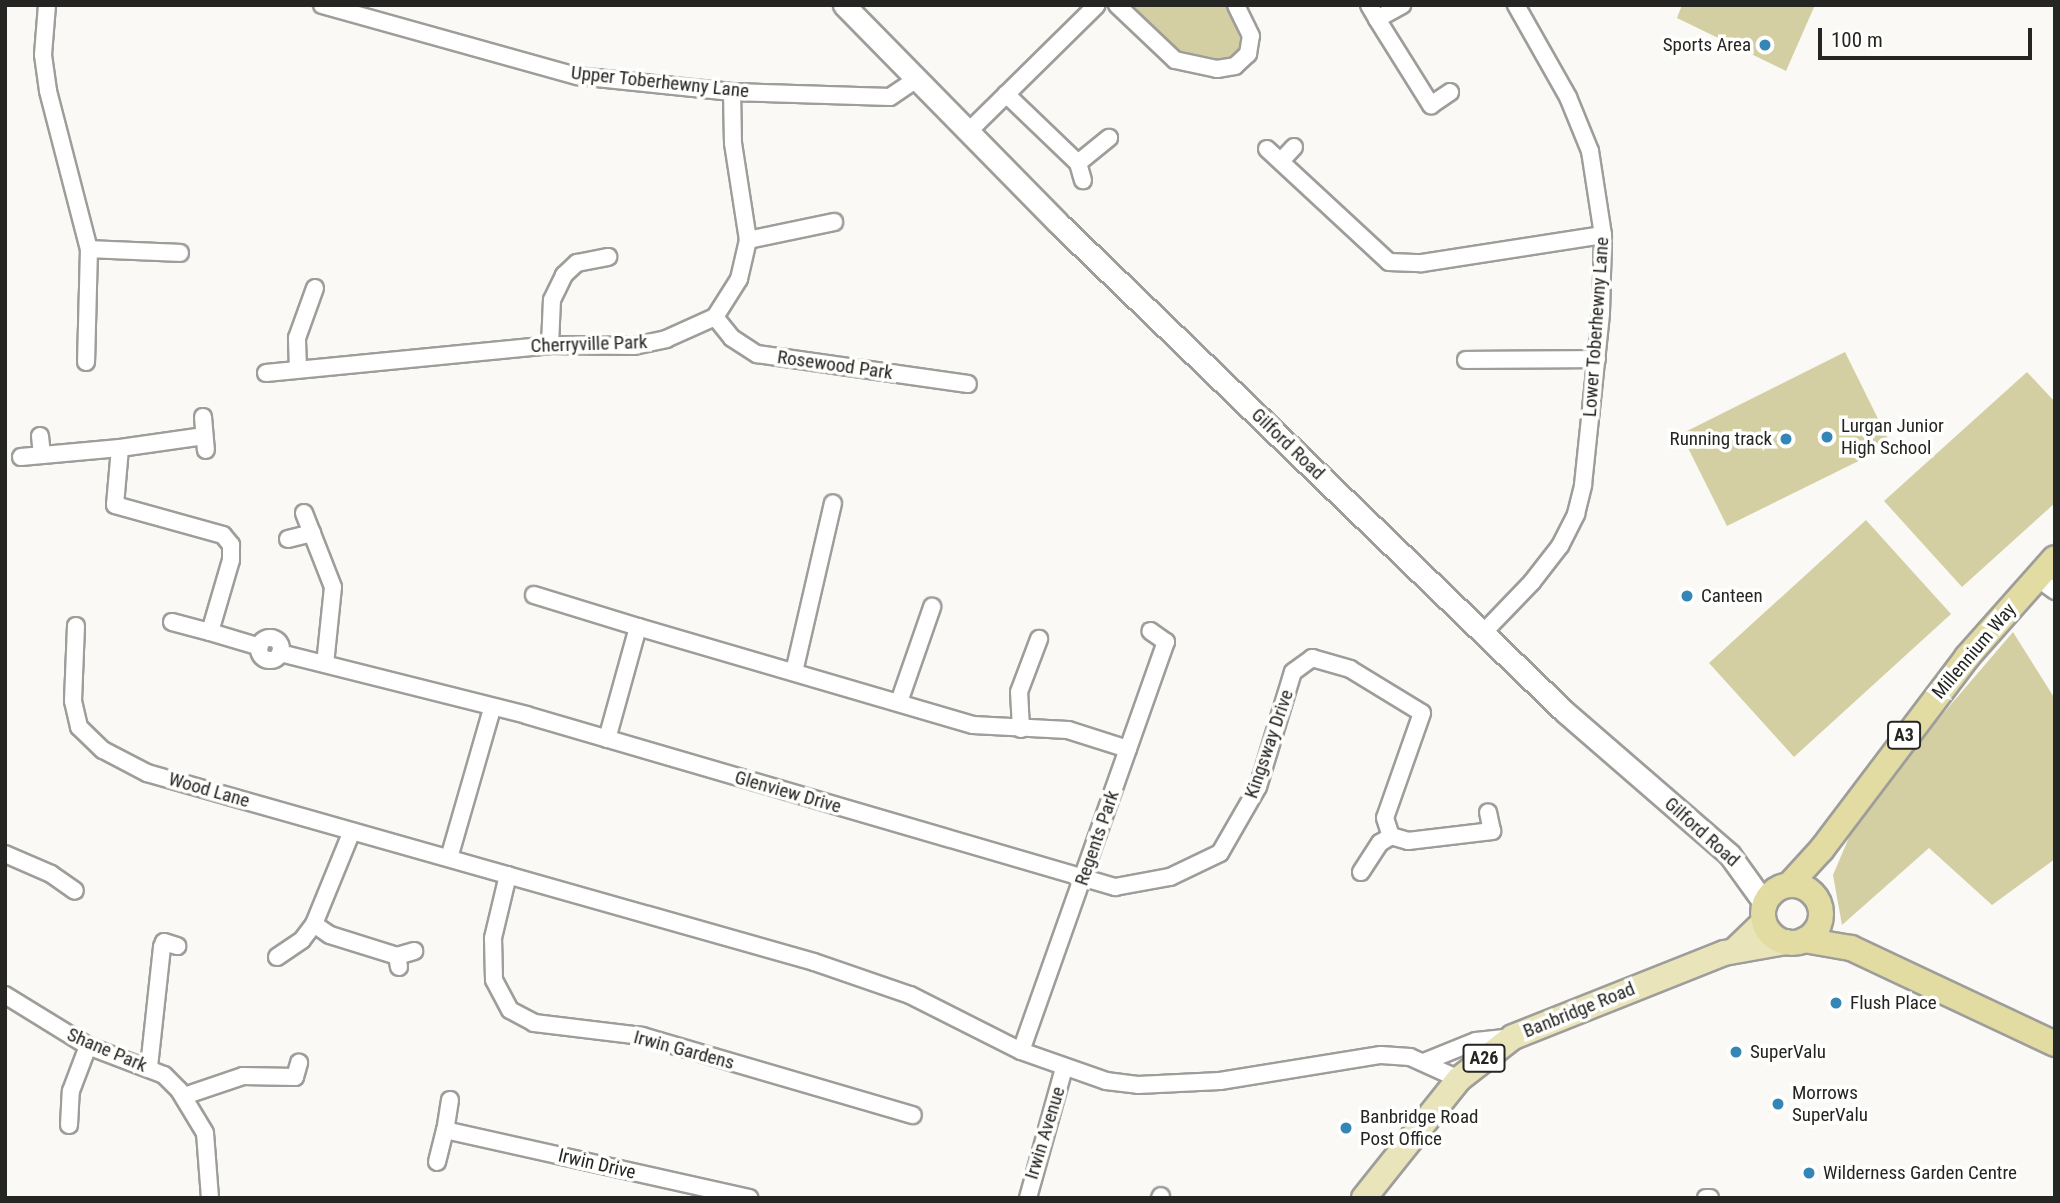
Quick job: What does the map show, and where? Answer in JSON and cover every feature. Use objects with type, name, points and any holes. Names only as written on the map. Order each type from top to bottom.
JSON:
[{"type":"highway","name":"Millennium Way","points":[[1774,900],[1822,849],[1913,724],[2046,584],[2055,558]]},
{"type":"highway","name":"Millennium Way","points":[[1816,905],[1822,849]]},
{"type":"highway","points":[[1851,948],[1816,905],[1774,900],[1771,934],[1795,941],[1851,948],[2055,1044]]},
{"type":"highway","name":"A3","points":[[1795,941],[1815,930],[1816,905]]},
{"type":"main road","name":"Gilford Road","points":[[844,5],[967,132],[1483,633],[1774,900]]},
{"type":"main road","name":"Banbridge Road","points":[[1735,950],[1774,900]]},
{"type":"main road","name":"Banbridge Road","points":[[1364,1198],[1459,1079],[1513,1037],[1735,950],[1795,941]]},
{"type":"street","points":[[47,5],[43,55],[48,91],[89,249],[86,362]]},
{"type":"street","name":"Upper Toberhewny Lane","points":[[322,5],[577,76],[732,92],[890,97],[917,79]]},
{"type":"street","points":[[967,132],[1097,5]]},
{"type":"street","points":[[1117,5],[1175,60],[1217,69],[1235,66],[1248,54],[1251,36],[1236,5]]},
{"type":"street","points":[[1402,5],[1373,12],[1430,105],[1450,92]]},
{"type":"street","name":"Lower Toberhewny Lane","points":[[1483,633],[1532,582],[1560,546],[1576,514],[1583,485],[1597,359],[1603,235],[1590,151],[1568,97],[1516,5]]},
{"type":"street","points":[[715,317],[739,279],[748,240],[733,143],[732,92]]},
{"type":"street","points":[[1006,94],[1078,163],[1083,180]]},
{"type":"street","points":[[1078,163],[1109,138]]},
{"type":"street","points":[[1281,161],[1294,147]]},
{"type":"street","points":[[1267,149],[1389,262],[1422,263],[1603,235]]},
{"type":"street","points":[[748,240],[835,222]]},
{"type":"street","points":[[89,249],[180,253]]},
{"type":"street","points":[[550,345],[552,300],[564,275],[576,263],[608,257]]},
{"type":"street","points":[[298,369],[297,338],[315,288]]},
{"type":"street","name":"Cherryville Park","points":[[266,373],[550,345],[634,346],[666,339],[715,317]]},
{"type":"street","name":"Rosewood Park","points":[[715,317],[732,338],[757,354],[968,384]]},
{"type":"street","points":[[1466,360],[1597,359]]},
{"type":"street","points":[[21,457],[205,443],[203,417]]},
{"type":"street","points":[[40,436],[42,455]]},
{"type":"street","points":[[120,448],[116,505],[223,535],[231,545],[210,632]]},
{"type":"street","points":[[794,672],[833,503]]},
{"type":"street","points":[[304,513],[333,587],[325,664]]},
{"type":"street","points":[[288,540],[312,533]]},
{"type":"street","points":[[546,594],[638,626],[973,725],[1068,730],[1128,749]]},
{"type":"street","points":[[899,702],[932,607]]},
{"type":"street","name":"Glenview Drive","points":[[172,622],[260,646],[269,660],[281,653],[607,739],[1082,879]]},
{"type":"street","name":"Wood Lane","points":[[76,626],[73,701],[79,727],[103,750],[147,773],[508,875],[910,995],[1021,1051],[1106,1081],[1138,1085],[1220,1081],[1381,1055],[1424,1062]]},
{"type":"street","points":[[607,739],[638,626]]},
{"type":"street","name":"Regents Park","points":[[1021,1051],[1166,642],[1150,631]]},
{"type":"street","points":[[1021,729],[1019,692],[1039,639]]},
{"type":"street","name":"Kingsway Drive","points":[[1082,879],[1115,887],[1170,877],[1220,853],[1258,787],[1293,671],[1312,658],[1350,669],[1422,713],[1385,818],[1391,836]]},
{"type":"street","points":[[449,858],[492,709]]},
{"type":"street","points":[[1361,872],[1380,843],[1391,836],[1408,841],[1492,831],[1488,812]]},
{"type":"street","points":[[277,957],[302,940],[314,924],[352,831]]},
{"type":"street","points":[[5,853],[64,889]]},
{"type":"street","name":"Irwin Gardens","points":[[508,875],[494,938],[494,980],[510,1010],[534,1023],[642,1036],[913,1115]]},
{"type":"street","points":[[314,924],[330,935],[398,961],[414,951]]},
{"type":"street","points":[[149,1067],[155,984],[169,938]]},
{"type":"street","name":"Shane Park","points":[[5,995],[88,1046],[164,1074],[184,1096],[205,1133],[210,1198]]},
{"type":"street","points":[[1424,1062],[1476,1041],[1513,1037]]},
{"type":"street","points":[[69,1125],[63,1100],[88,1046]]},
{"type":"street","points":[[1424,1062],[1459,1079]]},
{"type":"street","points":[[184,1096],[243,1076],[295,1077],[299,1063]]},
{"type":"street","name":"Irwin Avenue","points":[[1028,1198],[1065,1068]]},
{"type":"street","points":[[438,1162],[450,1100]]},
{"type":"street","name":"Irwin Drive","points":[[445,1130],[749,1198]]},
{"type":"shaded area","points":[[1129,5],[1226,5],[1243,45],[1226,61],[1181,53]]},
{"type":"shaded area","name":"Sports Area","points":[[1682,5],[1815,5],[1786,71],[1677,18]]},
{"type":"shaded area","name":"Running track","points":[[1845,352],[1891,445],[1727,526],[1681,434]]},
{"type":"shaded area","points":[[2027,372],[2055,402],[2055,503],[1962,587],[1884,501]]},
{"type":"shaded area","points":[[1866,520],[1951,614],[1794,757],[1709,663]]},
{"type":"shaded area","points":[[2013,632],[2055,699],[2055,859],[1992,905],[1929,848],[1842,925],[1833,875],[1850,835],[1935,723]]},
{"type":"place","name":"Sports Area","points":[[1765,45]]},
{"type":"place","name":"Lurgan Junior High School","points":[[1827,437]]},
{"type":"place","name":"Running track","points":[[1786,439]]},
{"type":"place","name":"Canteen","points":[[1687,596]]},
{"type":"place","name":"Flush Place","points":[[1836,1003]]},
{"type":"place","name":"SuperValu","points":[[1736,1052]]},
{"type":"place","name":"Morrows SuperValu","points":[[1778,1104]]},
{"type":"place","name":"Banbridge Road Post Office","points":[[1346,1128]]},
{"type":"place","name":"Wilderness Garden Centre","points":[[1809,1173]]}]
